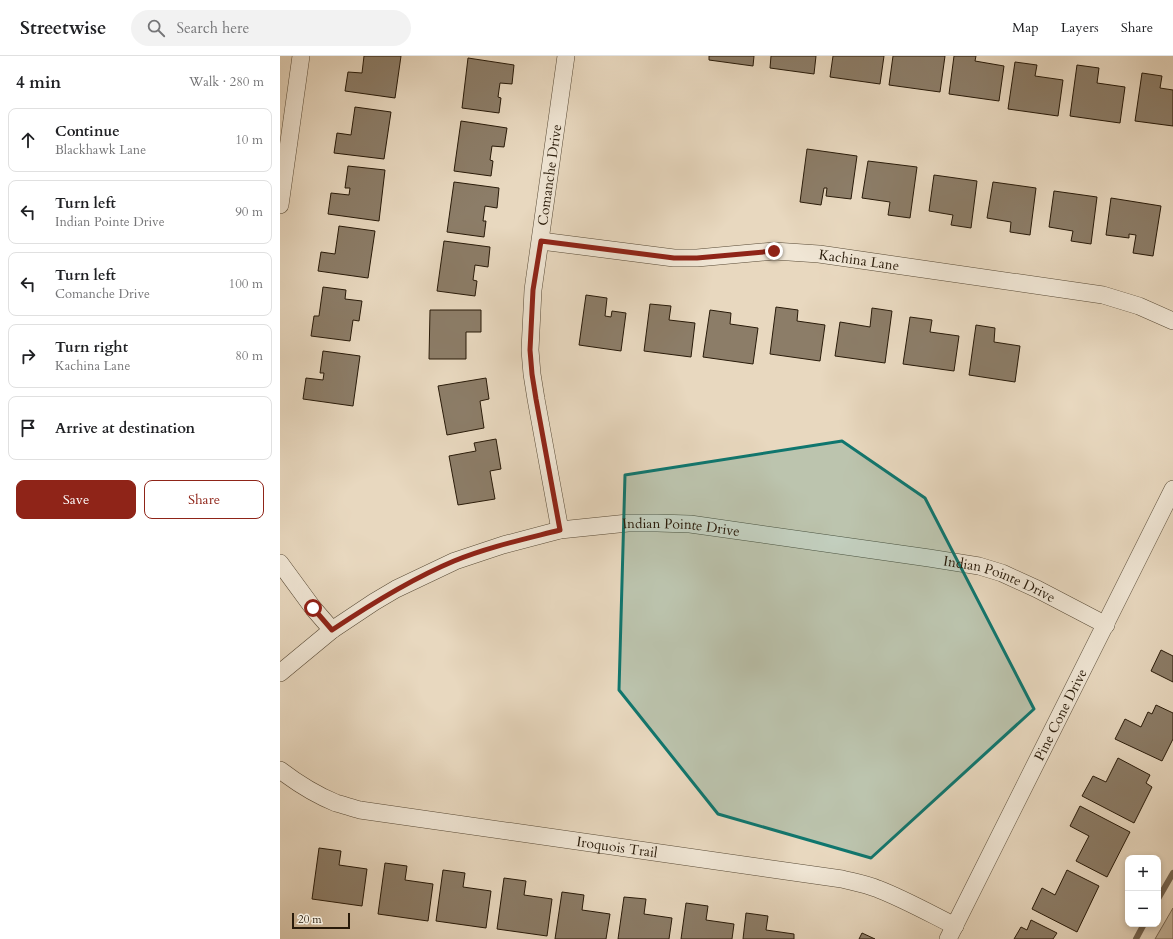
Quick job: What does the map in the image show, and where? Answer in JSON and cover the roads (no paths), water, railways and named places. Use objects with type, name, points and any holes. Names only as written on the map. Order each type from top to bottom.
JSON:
[{"type":"street","points":[[280,205],[301,56]]},
{"type":"street","name":"Comanche Drive","points":[[560,530],[536,399],[530,350],[533,290],[566,56]]},
{"type":"street","name":"Kachina Lane","points":[[541,241],[674,258],[697,258],[774,251],[819,254],[1103,295],[1139,306],[1173,321]]},
{"type":"street","name":"Pine Cone Drive","points":[[951,932],[1173,489]]},
{"type":"street","name":"Indian Pointe Drive","points":[[280,673],[332,630],[385,596],[442,566],[478,552],[560,530],[628,523],[690,524],[979,566],[1037,589],[1106,625]]},
{"type":"street","points":[[280,563],[313,608],[332,630]]},
{"type":"street","name":"Iroquois Trail","points":[[280,770],[313,791],[336,802],[360,810],[842,879],[878,889],[913,905],[951,932]]},
{"type":"waterway","points":[[1161,894],[1173,873]]},
{"type":"waterway","points":[[1136,939],[1142,927]]}]
